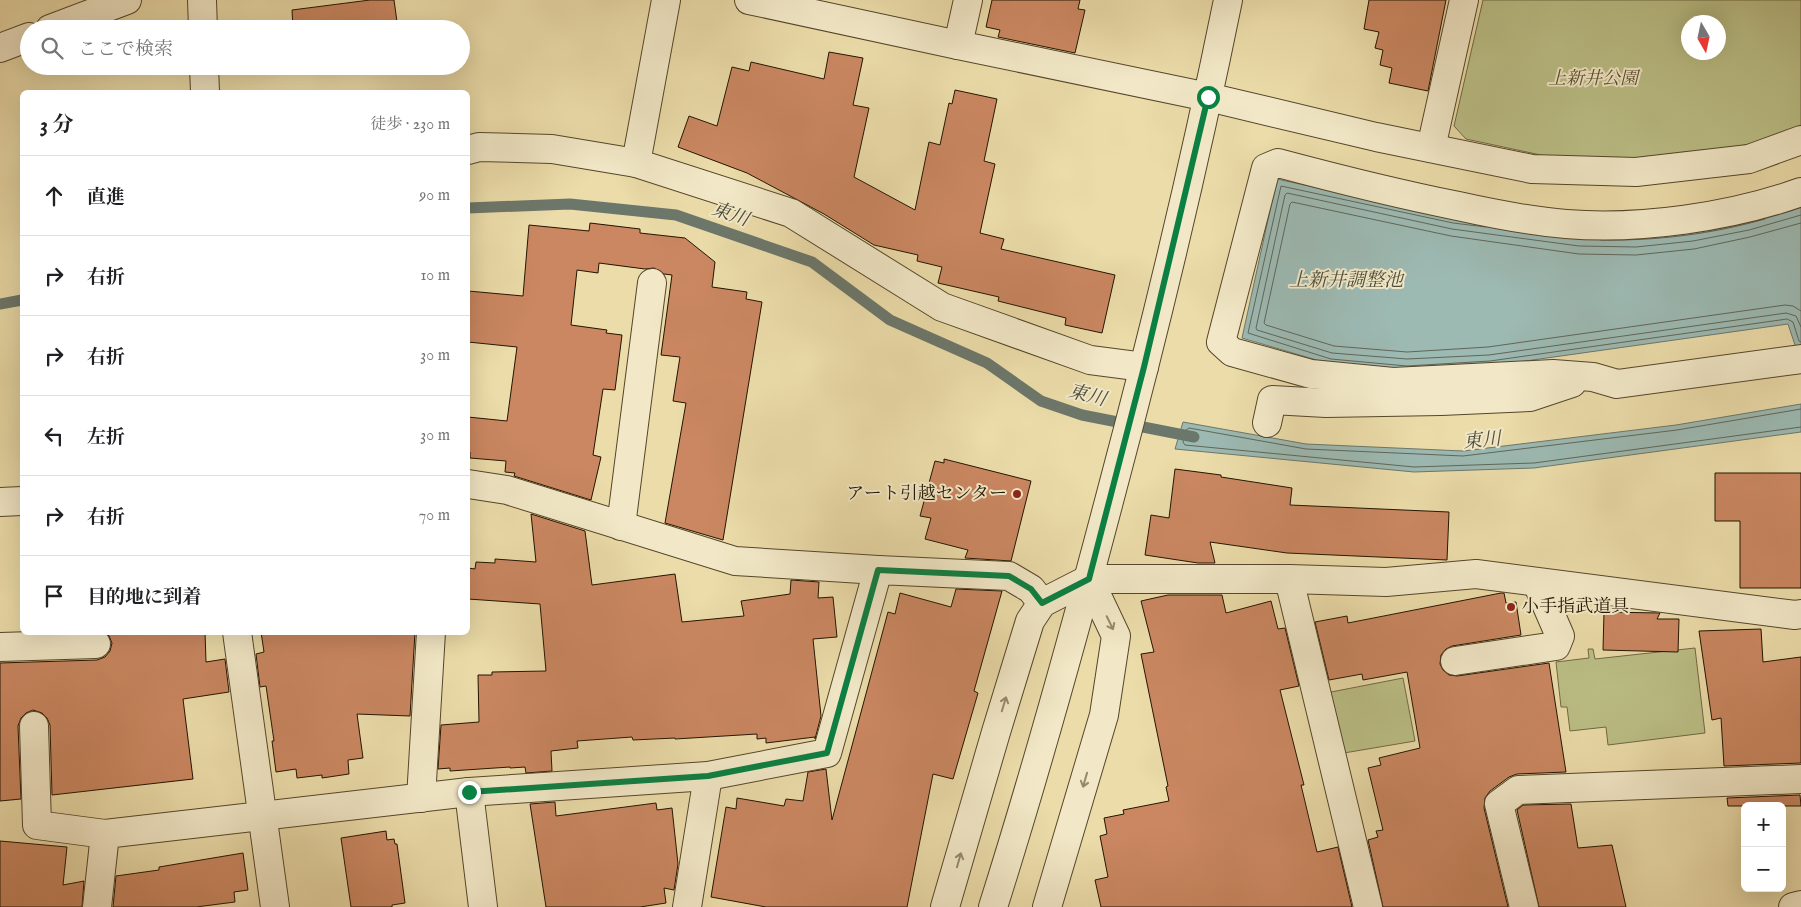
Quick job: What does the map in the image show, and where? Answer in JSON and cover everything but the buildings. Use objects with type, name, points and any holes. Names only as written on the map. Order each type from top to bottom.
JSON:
[{"type":"street","points":[[74,20],[127,0]]},
{"type":"street","points":[[202,0],[203,20]]},
{"type":"street","points":[[636,163],[666,0]]},
{"type":"street","points":[[749,0],[958,46],[1208,97],[1376,137],[1532,169],[1636,172],[1749,159],[1801,140]]},
{"type":"street","points":[[958,46],[968,0]]},
{"type":"street","points":[[993,907],[1021,819],[1089,579],[1144,367],[1208,97],[1228,0]]},
{"type":"street","points":[[1431,148],[1464,0]]},
{"type":"street","points":[[0,48],[20,40]]},
{"type":"street","points":[[204,75],[205,90]]},
{"type":"street","points":[[470,149],[479,147],[552,149],[636,163],[791,213],[942,307],[1090,360],[1144,367]]},
{"type":"street","points":[[1801,192],[1727,213],[1646,224],[1567,224],[1493,214],[1399,194],[1278,163],[1266,168],[1221,342],[1232,352],[1311,374],[1393,382],[1553,374],[1592,377],[1617,384],[1801,359]]},
{"type":"street","points":[[621,526],[652,283]]},
{"type":"street","points":[[1267,424],[1272,400],[1326,403],[1441,401],[1530,396],[1592,377]]},
{"type":"street","points":[[470,484],[507,490],[735,561],[1009,576],[1031,589],[1042,603]]},
{"type":"street","points":[[0,502],[20,501]]},
{"type":"street","points":[[34,726],[37,825],[105,834],[469,792],[708,776],[827,753],[878,570]]},
{"type":"street","points":[[945,907],[1030,621],[1042,603],[1089,579],[1289,579],[1386,582],[1476,574],[1795,615],[1801,614]]},
{"type":"street","points":[[1047,907],[1104,715],[1116,636],[1089,579]]},
{"type":"street","points":[[1289,579],[1368,907]]},
{"type":"street","points":[[1455,661],[1556,646],[1560,636],[1538,583]]},
{"type":"street","points":[[237,635],[275,907]]},
{"type":"street","points":[[421,798],[431,635]]},
{"type":"street","points":[[0,647],[96,644]]},
{"type":"street","points":[[687,907],[708,776]]},
{"type":"street","points":[[1524,907],[1499,804],[1518,790],[1801,778]]},
{"type":"street","points":[[469,792],[483,907]]},
{"type":"street","points":[[97,907],[105,834]]},
{"type":"street","points":[[1793,907],[1801,905]]},
{"type":"green space","name":"上新井公園","points":[[1483,0],[1801,0],[1801,128],[1759,142],[1698,155],[1637,159],[1564,160],[1466,139],[1454,126]]},
{"type":"green space","points":[[1695,648],[1705,733],[1608,745],[1606,727],[1570,731],[1567,707],[1561,707],[1556,662],[1589,658],[1588,649],[1593,649],[1595,659]]},
{"type":"green space","points":[[1403,678],[1415,741],[1338,754],[1326,693]]},
{"type":"water","name":"上新井調整池","points":[[1277,179],[1454,218],[1579,235],[1801,203],[1801,347],[1796,348],[1788,324],[1490,366],[1407,371],[1330,364],[1242,338]]},
{"type":"water","points":[[1801,404],[1801,432],[1534,468],[1414,472],[1175,449],[1183,422],[1306,444],[1463,451],[1676,425]]},
{"type":"waterway","name":"東川","points":[[470,208],[570,204],[676,215],[812,262],[890,320],[987,363],[1041,401],[1082,415],[1194,437]]},
{"type":"waterway","name":"東川","points":[[0,304],[20,300]]},
{"type":"place","name":"アート引越センター","points":[[1017,494]]},
{"type":"place","name":"小手指武道具","points":[[1511,607]]},
{"type":"route","points":[[469,792],[708,776],[827,753],[878,570],[1009,576],[1031,589],[1042,603],[1089,579],[1144,367],[1208,97]]}]
